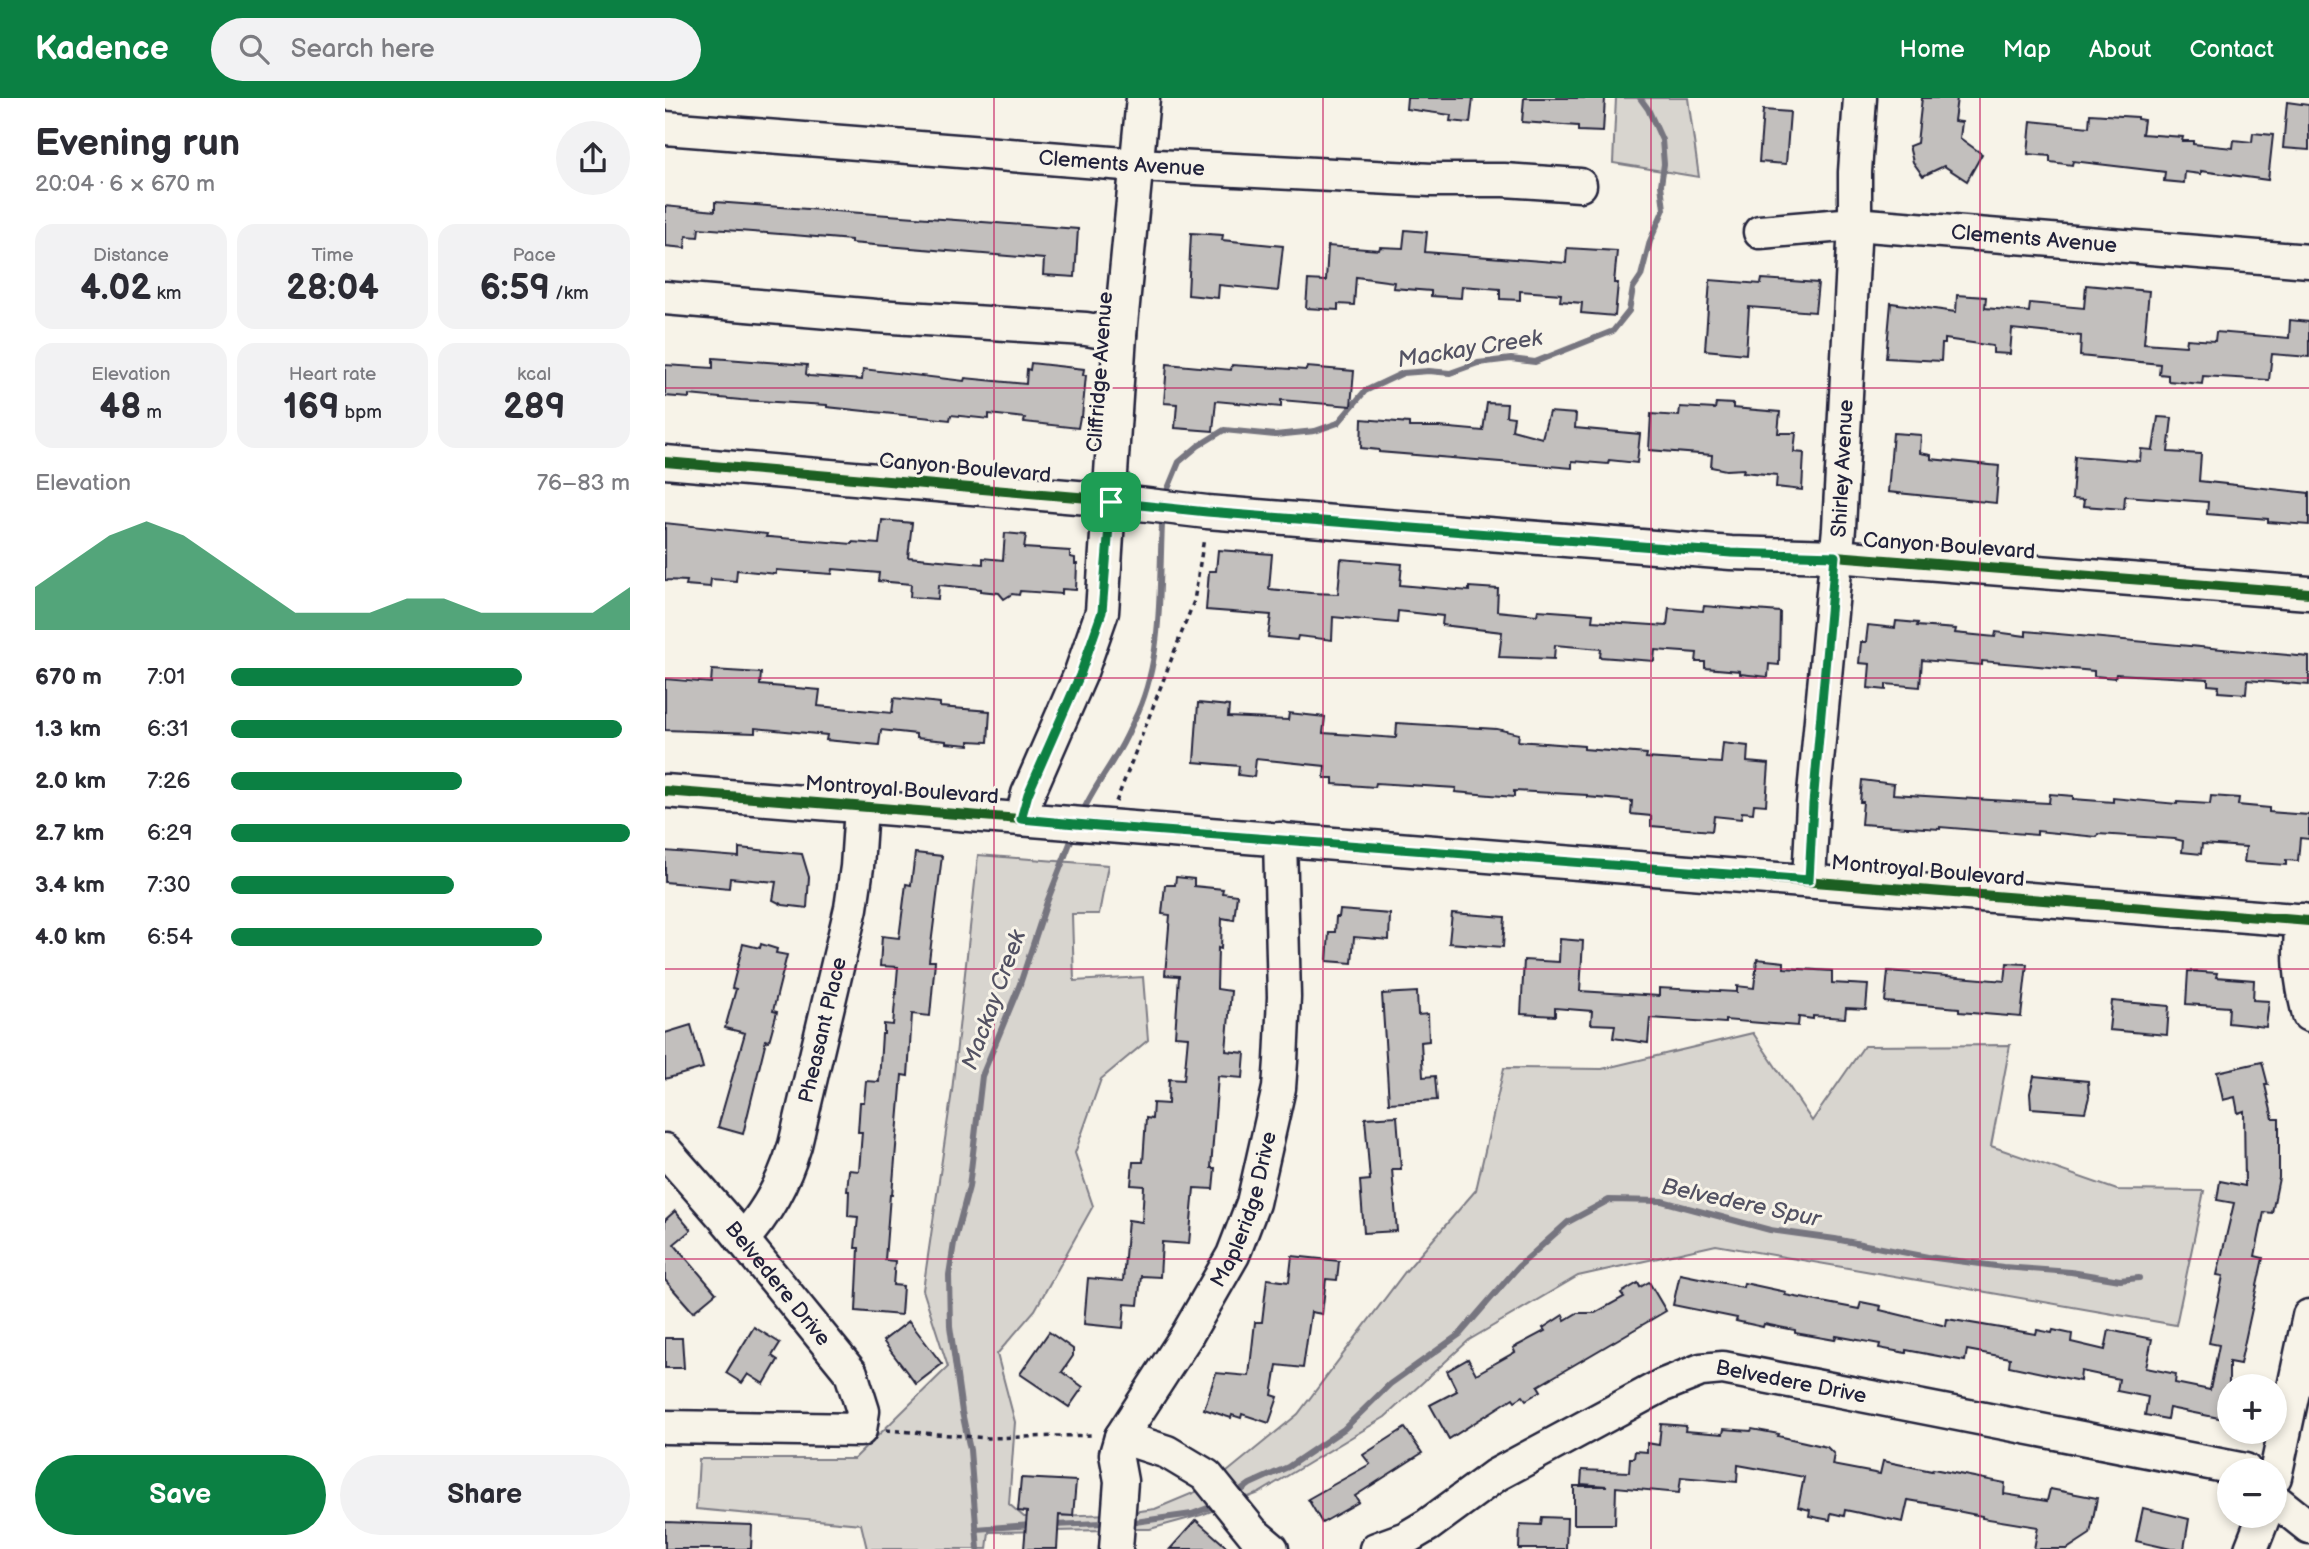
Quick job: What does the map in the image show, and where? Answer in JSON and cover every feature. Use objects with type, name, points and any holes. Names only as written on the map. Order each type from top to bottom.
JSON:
[{"type":"street","name":"Cliffridge Avenue","points":[[1021,819],[1028,794],[1080,675],[1102,612],[1120,335],[1143,98]]},
{"type":"street","name":"Shirley Avenue","points":[[1809,880],[1835,556],[1860,98]]},
{"type":"street","name":"Clements Avenue","points":[[665,128],[1137,164],[1580,185]]},
{"type":"street","name":"Clements Avenue","points":[[1760,232],[1855,224],[2309,261]]},
{"type":"street","points":[[665,298],[876,316],[1086,329],[1120,335]]},
{"type":"street","name":"Canyon Boulevard","points":[[665,462],[1089,498],[1207,512],[1731,553],[1835,556],[2309,593]]},
{"type":"street","name":"Montroyal Boulevard","points":[[665,791],[2306,920]]},
{"type":"street","name":"Pheasant Place","points":[[742,1240],[757,1224],[786,1176],[799,1133],[851,908],[861,807]]},
{"type":"street","name":"Mapleridge Drive","points":[[1121,1437],[1187,1335],[1233,1255],[1253,1203],[1279,1088],[1284,997],[1280,839]]},
{"type":"street","points":[[2306,920],[2299,954],[2301,984],[2309,1015]]},
{"type":"street","name":"Belvedere Drive","points":[[665,1150],[851,1373],[863,1411],[860,1430]]},
{"type":"street","points":[[2279,1458],[2309,1316]]},
{"type":"street","name":"Belvedere Drive","points":[[1376,1549],[1408,1543],[1496,1475],[1640,1397],[1701,1370],[1723,1368],[2217,1465]]},
{"type":"street","points":[[665,1427],[860,1430]]},
{"type":"street","points":[[1116,1549],[1121,1481],[1117,1454],[1121,1437],[1167,1452],[1207,1476],[1253,1532],[1272,1549]]},
{"type":"street","points":[[2287,1510],[2309,1527]]},
{"type":"street","points":[[2251,1549],[2259,1528]]},
{"type":"path","points":[[1091,825],[1194,601],[1207,512]]},
{"type":"path","points":[[860,1430],[900,1430],[988,1438],[1081,1434],[1121,1437]]},
{"type":"shaded area","points":[[1616,98],[1688,98],[1699,177],[1613,163]]},
{"type":"shaded area","points":[[978,855],[1108,865],[1099,914],[1072,914],[1074,981],[1143,977],[1148,1040],[1101,1079],[1075,1153],[1093,1206],[1035,1310],[997,1354],[1015,1422],[1009,1504],[1024,1517],[1111,1514],[1109,1530],[989,1532],[987,1549],[867,1549],[861,1524],[696,1509],[699,1459],[854,1459],[948,1367],[923,1290],[952,1091]]},
{"type":"shaded area","points":[[1753,1033],[1812,1121],[1864,1046],[2010,1045],[1991,1146],[2117,1190],[2204,1191],[2176,1325],[1716,1245],[1578,1276],[1469,1340],[1385,1417],[1259,1493],[1201,1515],[1150,1529],[1132,1529],[1133,1512],[1155,1509],[1210,1486],[1298,1414],[1405,1272],[1476,1190],[1504,1068],[1602,1069]]},
{"type":"building","points":[[1407,98],[1473,98],[1470,123],[1450,121],[1451,115],[1406,109]]},
{"type":"building","points":[[1524,98],[1605,98],[1603,132],[1578,131],[1578,126],[1522,122]]},
{"type":"building","points":[[1922,98],[1957,98],[1954,121],[1962,122],[1960,138],[1982,154],[1967,181],[1944,166],[1923,176],[1913,162],[1909,146],[1917,143]]},
{"type":"building","points":[[2287,102],[2309,105],[2309,150],[2283,148]]},
{"type":"building","points":[[1763,110],[1790,112],[1786,164],[1759,162]]},
{"type":"building","points":[[2090,114],[2137,117],[2144,120],[2142,134],[2183,137],[2182,141],[2193,141],[2193,144],[2233,148],[2234,140],[2252,142],[2253,133],[2273,135],[2268,180],[2201,171],[2201,174],[2185,172],[2184,183],[2164,181],[2165,172],[2073,161],[2072,165],[2050,162],[2050,156],[2028,154],[2031,121],[2089,127]]},
{"type":"building","points":[[715,202],[1078,229],[1075,277],[1043,275],[1044,259],[851,243],[851,240],[793,235],[699,228],[698,237],[686,236],[685,248],[665,246],[665,206],[715,211]]},
{"type":"building","points":[[1405,230],[1427,232],[1425,252],[1566,263],[1567,248],[1617,251],[1615,316],[1581,313],[1582,303],[1560,301],[1561,294],[1520,291],[1520,300],[1500,299],[1500,289],[1462,286],[1461,298],[1431,296],[1431,291],[1393,288],[1394,282],[1356,277],[1354,305],[1338,304],[1338,310],[1306,308],[1308,280],[1326,281],[1328,246],[1379,250],[1380,247],[1403,248]]},
{"type":"building","points":[[1191,233],[1223,235],[1222,240],[1283,246],[1278,291],[1219,285],[1218,298],[1188,295]]},
{"type":"building","points":[[1762,279],[1818,283],[1815,312],[1749,307],[1746,354],[1705,350],[1710,280],[1761,284]]},
{"type":"building","points":[[2086,285],[2149,291],[2144,343],[2186,346],[2187,339],[2215,341],[2216,332],[2289,338],[2290,320],[2309,322],[2309,357],[2272,354],[2269,380],[2203,376],[2202,384],[2168,381],[2168,375],[2159,374],[2160,364],[2080,356],[2081,336],[2012,329],[2010,354],[1993,353],[1993,346],[1945,339],[1941,361],[1886,358],[1891,303],[1956,312],[1957,295],[1986,297],[1985,308],[2029,312],[2030,303],[2084,308]]},
{"type":"building","points":[[713,358],[807,365],[806,374],[809,376],[862,380],[863,369],[964,381],[965,378],[1026,384],[1027,369],[1030,370],[1031,363],[1084,369],[1083,375],[1086,375],[1082,417],[1078,428],[1024,422],[1025,418],[989,414],[989,419],[951,415],[950,420],[827,405],[689,395],[689,398],[665,396],[665,365],[713,368]]},
{"type":"building","points":[[1167,364],[1231,370],[1232,365],[1354,371],[1351,406],[1281,400],[1281,407],[1216,401],[1213,431],[1175,428],[1177,404],[1164,403]]},
{"type":"building","points":[[1487,403],[1507,404],[1506,416],[1514,417],[1512,430],[1542,438],[1549,412],[1576,414],[1575,428],[1640,434],[1637,463],[1609,460],[1608,464],[1572,461],[1572,468],[1379,452],[1361,448],[1362,419],[1409,423],[1409,427],[1483,431]]},
{"type":"building","points":[[1716,403],[1733,404],[1733,408],[1780,412],[1778,433],[1796,433],[1794,452],[1804,453],[1802,490],[1776,487],[1777,475],[1711,467],[1712,455],[1649,450],[1651,414],[1679,416],[1680,407],[1715,409]]},
{"type":"building","points":[[2158,417],[2172,418],[2168,452],[2201,454],[2199,481],[2309,493],[2309,525],[2207,514],[2208,502],[2125,496],[2124,509],[2083,506],[2084,500],[2072,499],[2075,456],[2140,461],[2141,449],[2153,450]]},
{"type":"building","points":[[1893,433],[1921,435],[1920,453],[1931,455],[1931,459],[1999,466],[1996,503],[1888,492]]},
{"type":"building","points":[[882,520],[912,523],[908,557],[983,564],[983,558],[1003,560],[1005,533],[1026,535],[1024,548],[1070,551],[1070,557],[1075,558],[1077,564],[1076,590],[1062,589],[1062,594],[1020,591],[1019,595],[1012,594],[1004,599],[999,593],[981,589],[939,585],[938,599],[910,597],[911,584],[878,581],[879,573],[833,569],[832,574],[776,570],[776,574],[737,570],[736,581],[711,579],[710,587],[686,585],[687,581],[665,580],[665,523],[767,534],[766,537],[879,544]]},
{"type":"building","points":[[1218,550],[1272,554],[1269,589],[1338,594],[1341,559],[1402,564],[1400,585],[1469,591],[1469,587],[1498,589],[1497,611],[1537,615],[1538,610],[1593,614],[1592,621],[1667,626],[1669,608],[1703,611],[1704,606],[1780,612],[1779,665],[1769,664],[1768,677],[1705,668],[1705,662],[1696,662],[1697,653],[1655,650],[1654,661],[1600,657],[1601,649],[1555,645],[1554,659],[1499,657],[1502,632],[1442,625],[1443,616],[1398,611],[1397,623],[1333,617],[1332,640],[1298,636],[1297,640],[1268,637],[1271,615],[1206,610],[1209,571],[1216,571]]},
{"type":"building","points":[[1896,621],[1918,623],[1917,626],[1956,629],[1955,633],[1995,637],[1996,632],[2026,636],[2026,631],[2309,657],[2309,685],[2247,680],[2246,694],[2218,692],[2219,686],[2208,685],[2208,679],[2116,674],[2115,678],[2094,676],[2094,671],[1982,661],[1982,665],[1922,660],[1920,687],[1886,684],[1886,690],[1868,688],[1870,664],[1859,663],[1861,642],[1866,642],[1868,625],[1895,628]]},
{"type":"building","points":[[712,670],[761,673],[760,685],[820,690],[818,706],[892,713],[894,698],[940,703],[940,707],[990,711],[988,742],[969,741],[969,745],[946,743],[916,738],[916,734],[881,730],[879,745],[826,740],[827,735],[755,728],[755,733],[665,730],[665,679],[711,683]]},
{"type":"building","points":[[1198,703],[1229,706],[1228,717],[1288,720],[1289,713],[1325,717],[1323,733],[1396,738],[1397,723],[1497,729],[1519,734],[1518,741],[1647,754],[1646,758],[1721,763],[1723,743],[1748,746],[1747,762],[1769,764],[1766,805],[1754,804],[1753,813],[1742,812],[1741,819],[1714,816],[1712,831],[1651,826],[1651,816],[1631,814],[1632,801],[1587,795],[1514,791],[1514,797],[1455,792],[1456,788],[1376,783],[1375,787],[1333,784],[1333,778],[1324,778],[1325,766],[1256,759],[1254,777],[1238,775],[1239,766],[1194,762]]},
{"type":"building","points":[[1862,780],[1894,784],[1893,794],[2049,803],[2050,794],[2073,796],[2073,799],[2113,802],[2113,798],[2177,804],[2210,804],[2211,796],[2239,798],[2238,805],[2269,808],[2269,812],[2309,815],[2309,839],[2300,838],[2298,861],[2286,860],[2286,865],[2244,862],[2246,847],[2202,844],[2201,854],[2182,852],[2183,841],[2175,839],[2098,834],[2097,837],[2037,831],[2037,835],[1861,824]]},
{"type":"building","points":[[739,848],[802,854],[809,877],[807,908],[783,905],[773,900],[776,882],[730,878],[729,888],[665,882],[665,851],[739,857]]},
{"type":"building","points":[[915,853],[942,856],[929,961],[935,961],[930,1016],[912,1014],[908,1076],[902,1075],[890,1195],[885,1260],[895,1261],[893,1285],[903,1286],[901,1315],[856,1311],[859,1248],[855,1248],[858,1217],[848,1216],[847,1191],[849,1170],[859,1171],[862,1132],[858,1132],[860,1102],[864,1102],[866,1081],[879,1082],[884,1024],[893,1025],[898,967],[880,966],[882,936],[899,938],[906,884],[911,885]]},
{"type":"building","points":[[1176,877],[1194,879],[1194,886],[1223,889],[1222,893],[1237,895],[1234,920],[1222,918],[1217,989],[1231,991],[1226,1051],[1245,1053],[1243,1078],[1218,1076],[1211,1168],[1215,1168],[1213,1189],[1194,1188],[1189,1244],[1162,1242],[1160,1277],[1141,1276],[1138,1305],[1125,1304],[1123,1328],[1084,1324],[1088,1278],[1123,1281],[1128,1220],[1142,1222],[1144,1186],[1131,1185],[1133,1162],[1143,1162],[1146,1118],[1152,1119],[1153,1103],[1168,1104],[1169,1079],[1184,1080],[1188,1037],[1175,1036],[1179,976],[1165,975],[1170,915],[1162,914],[1165,885],[1175,885]]},
{"type":"building","points":[[1340,910],[1390,914],[1389,940],[1354,937],[1352,963],[1327,961],[1329,932],[1335,932],[1336,917],[1339,917]]},
{"type":"building","points":[[1452,913],[1505,917],[1503,947],[1449,943]]},
{"type":"building","points":[[1560,939],[1583,941],[1580,991],[1659,996],[1659,988],[1737,992],[1737,986],[1754,988],[1757,959],[1784,962],[1784,968],[1832,971],[1832,983],[1868,985],[1866,1009],[1846,1008],[1845,1018],[1799,1017],[1798,1026],[1650,1018],[1648,1043],[1613,1038],[1615,1025],[1591,1024],[1592,1011],[1555,1008],[1555,1016],[1521,1014],[1524,960],[1559,962]]},
{"type":"building","points":[[743,944],[760,948],[761,944],[777,949],[776,953],[787,955],[773,1011],[777,1012],[769,1041],[766,1040],[743,1134],[718,1127],[745,1033],[725,1028],[736,989],[732,988]]},
{"type":"building","points":[[2007,963],[2027,964],[2021,1017],[1959,1012],[1959,1008],[1885,1002],[1888,971],[2005,981]]},
{"type":"building","points":[[2188,971],[2217,973],[2216,977],[2254,980],[2253,1000],[2269,1001],[2266,1027],[2228,1023],[2229,1007],[2186,1004]]},
{"type":"building","points":[[1417,992],[1418,1015],[1428,1014],[1429,1041],[1421,1042],[1423,1077],[1435,1076],[1437,1100],[1389,1103],[1382,994]]},
{"type":"building","points":[[2112,1001],[2169,1006],[2167,1035],[2109,1030]]},
{"type":"building","points":[[691,1025],[703,1068],[665,1079],[665,1033]]},
{"type":"building","points":[[2262,1062],[2273,1119],[2279,1119],[2279,1178],[2272,1213],[2264,1212],[2255,1256],[2263,1258],[2240,1364],[2229,1362],[2229,1374],[2217,1374],[2217,1418],[2169,1408],[2167,1419],[2145,1415],[2148,1397],[2117,1391],[2119,1379],[2081,1371],[2080,1381],[2009,1366],[2010,1358],[1967,1350],[1965,1361],[1906,1350],[1906,1353],[1879,1348],[1880,1344],[1836,1336],[1835,1340],[1764,1324],[1763,1327],[1736,1321],[1737,1318],[1673,1305],[1680,1274],[1743,1287],[1744,1283],[1786,1292],[1785,1295],[1859,1309],[1861,1302],[1881,1306],[1880,1310],[1946,1326],[1947,1319],[2036,1334],[2037,1330],[2052,1333],[2053,1330],[2072,1334],[2071,1342],[2105,1350],[2109,1330],[2152,1339],[2146,1368],[2176,1374],[2175,1383],[2210,1390],[2219,1345],[2209,1343],[2223,1276],[2217,1275],[2234,1203],[2217,1200],[2220,1181],[2245,1186],[2244,1111],[2238,1113],[2235,1097],[2223,1100],[2217,1072]]},
{"type":"building","points":[[2034,1076],[2088,1081],[2089,1097],[2085,1112],[2031,1108],[2030,1093]]},
{"type":"building","points":[[1397,1116],[1401,1169],[1392,1169],[1397,1231],[1364,1233],[1360,1181],[1370,1180],[1365,1118]]},
{"type":"building","points":[[675,1211],[691,1230],[674,1244],[716,1293],[693,1312],[665,1280],[665,1220]]},
{"type":"building","points":[[1292,1256],[1339,1261],[1337,1280],[1326,1279],[1322,1314],[1311,1312],[1303,1368],[1277,1365],[1272,1395],[1278,1397],[1269,1423],[1242,1414],[1241,1418],[1232,1415],[1231,1418],[1204,1409],[1216,1373],[1249,1376],[1255,1322],[1262,1322],[1267,1279],[1289,1282]]},
{"type":"building","points":[[1649,1282],[1666,1311],[1538,1386],[1541,1391],[1526,1400],[1523,1396],[1515,1401],[1513,1398],[1449,1439],[1430,1405],[1457,1391],[1447,1371],[1468,1359],[1476,1374],[1515,1352],[1513,1348],[1545,1331],[1543,1328],[1563,1315],[1565,1320],[1577,1313],[1595,1313],[1624,1297],[1621,1293],[1638,1283],[1640,1287]]},
{"type":"building","points":[[909,1321],[942,1364],[916,1384],[883,1341]]},
{"type":"building","points":[[754,1327],[780,1343],[772,1356],[778,1360],[764,1384],[748,1374],[742,1383],[726,1373]]},
{"type":"building","points":[[1049,1332],[1073,1349],[1073,1356],[1062,1372],[1083,1387],[1069,1407],[1020,1374]]},
{"type":"building","points":[[665,1338],[682,1338],[684,1368],[665,1368]]},
{"type":"building","points":[[1661,1424],[1686,1426],[1685,1431],[1723,1434],[1724,1429],[1752,1429],[1779,1434],[1778,1436],[1827,1447],[1834,1454],[1832,1465],[1880,1474],[1883,1461],[2005,1483],[2004,1494],[2047,1501],[2050,1489],[2097,1498],[2090,1534],[2067,1549],[2034,1549],[2038,1527],[1982,1518],[1942,1508],[1943,1506],[1908,1500],[1903,1522],[1845,1510],[1844,1516],[1831,1513],[1830,1520],[1809,1516],[1810,1510],[1798,1507],[1804,1477],[1738,1465],[1737,1482],[1681,1477],[1679,1493],[1616,1487],[1615,1524],[1574,1524],[1574,1486],[1607,1486],[1581,1484],[1582,1470],[1629,1472],[1630,1458],[1634,1458],[1635,1451],[1647,1452],[1647,1443],[1659,1445]]},
{"type":"building","points":[[1405,1428],[1422,1453],[1355,1496],[1359,1502],[1322,1523],[1308,1499],[1370,1464],[1363,1455]]},
{"type":"building","points":[[1021,1478],[1076,1481],[1073,1516],[1059,1515],[1057,1549],[1024,1549],[1027,1512],[1018,1511]]},
{"type":"building","points":[[2143,1508],[2189,1519],[2184,1549],[2171,1549],[2136,1541]]},
{"type":"building","points":[[1542,1517],[1567,1518],[1566,1549],[1519,1549],[1520,1524],[1541,1525]]},
{"type":"building","points":[[1196,1520],[1229,1549],[1170,1549]]},
{"type":"building","points":[[665,1522],[752,1525],[751,1549],[665,1549]]},
{"type":"waterway","name":"Mackay Creek","points":[[1167,491],[1179,462],[1224,430],[1275,435],[1315,431],[1338,423],[1365,391],[1403,373],[1450,373],[1478,363],[1511,359],[1535,362],[1613,331],[1629,311],[1633,288],[1641,276],[1650,241],[1664,209],[1661,185],[1664,164],[1662,140],[1640,98]]},
{"type":"waterway","name":"Mackay Creek","points":[[1081,816],[1125,739],[1146,690],[1156,644],[1162,524]]},
{"type":"waterway","name":"Mackay Creek","points":[[978,1549],[970,1450],[950,1326],[949,1275],[954,1243],[969,1187],[982,1076],[1020,984],[1047,902],[1074,833]]},
{"type":"waterway","name":"Belvedere Spur","points":[[1235,1495],[1250,1484],[1288,1467],[1344,1429],[1390,1384],[1460,1334],[1518,1267],[1568,1222],[1609,1200],[1662,1201],[1770,1230],[1928,1257],[2003,1267],[2071,1272],[2120,1280],[2139,1278]]},
{"type":"waterway","name":"Belvedere Spur","points":[[1135,1522],[1192,1514],[1213,1506]]},
{"type":"waterway","name":"Belvedere Spur","points":[[1053,1525],[1103,1523]]},
{"type":"waterway","name":"Belvedere Spur","points":[[976,1529],[1031,1525]]},
{"type":"cycle path","points":[[665,462],[1089,498],[1207,512],[1731,553],[1835,556],[2309,593]]},
{"type":"cycle path","points":[[665,791],[2309,921]]},
{"type":"route","points":[[1111,502],[1731,553],[1835,556],[1809,880],[1021,819],[1028,794],[1080,675],[1102,612],[1111,502]]}]
